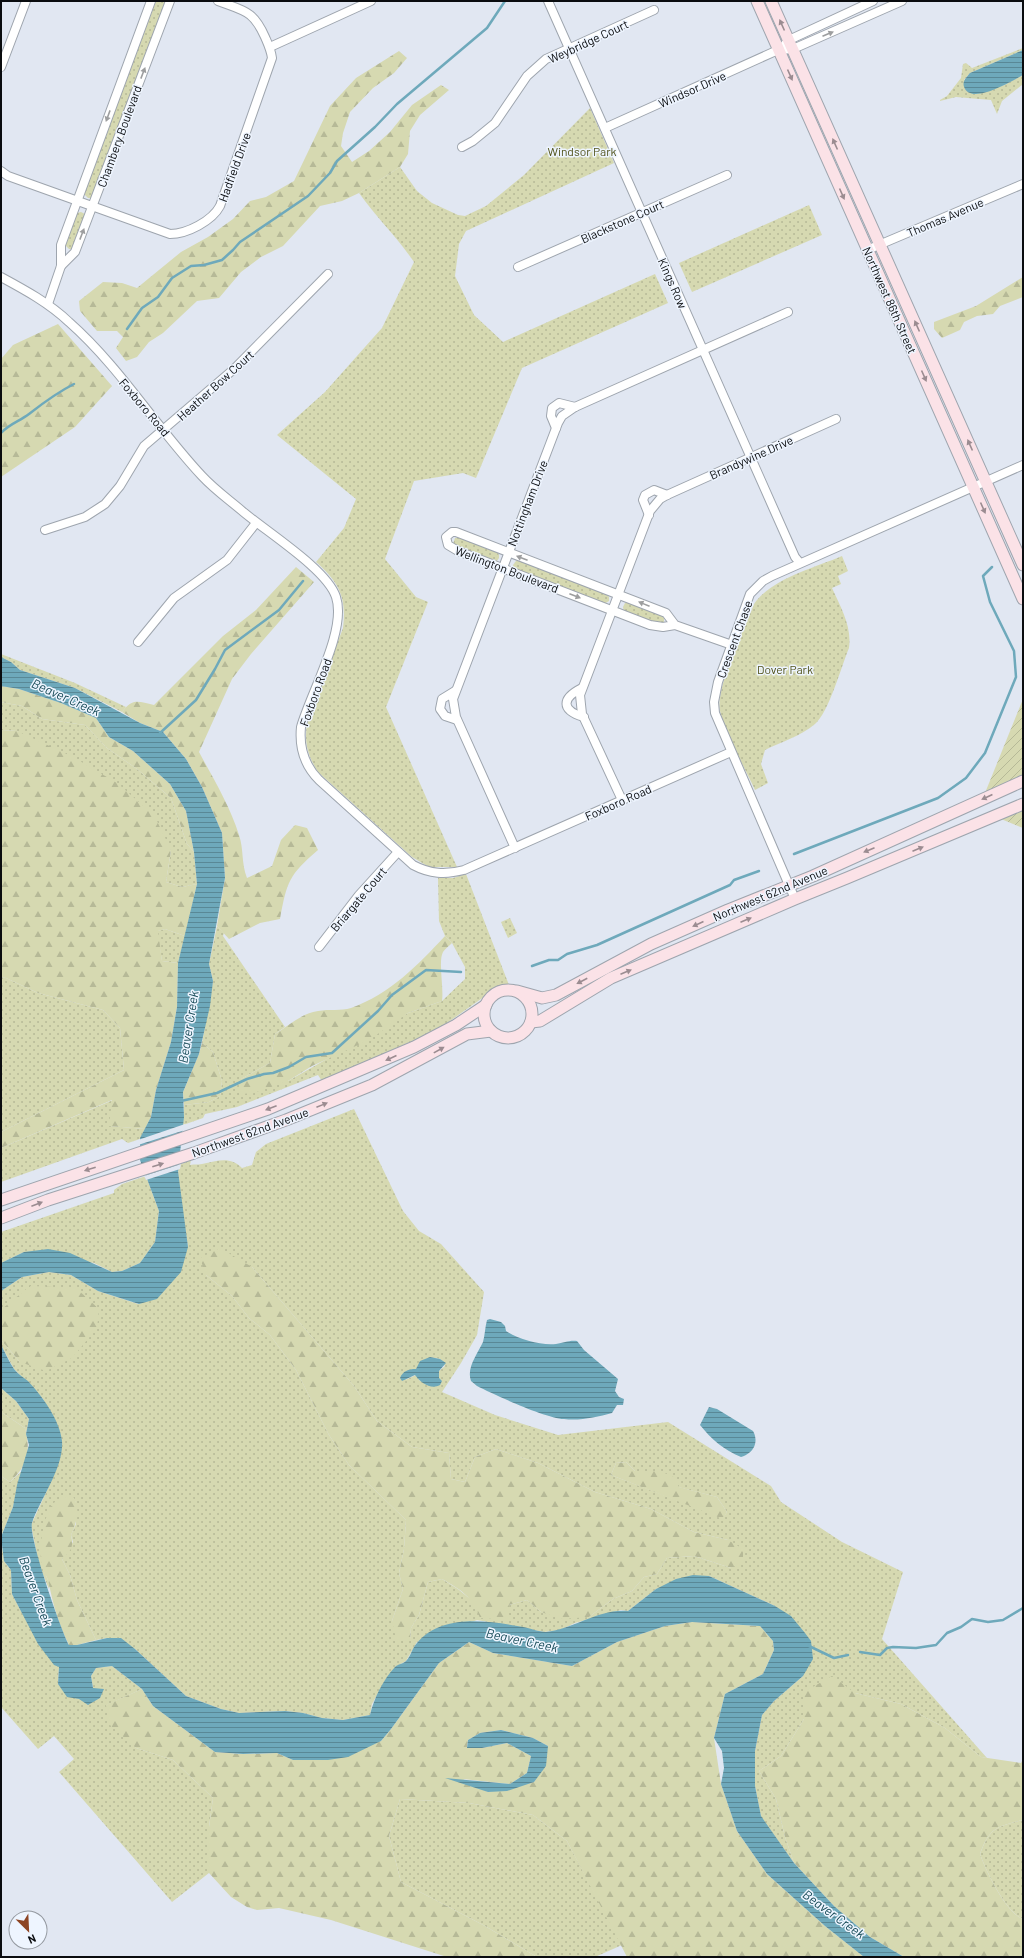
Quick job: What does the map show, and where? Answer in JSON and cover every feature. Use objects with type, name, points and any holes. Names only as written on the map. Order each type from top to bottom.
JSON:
[{"type":"street","points":[[1,67],[26,1]]},
{"type":"street","name":"Chambery Boulevard","points":[[48,304],[61,266],[61,245],[152,1]]},
{"type":"street","name":"Chambery Boulevard","points":[[61,266],[75,252],[170,1]]},
{"type":"street","name":"Hadfield Drive","points":[[1,171],[8,176],[170,234],[183,232],[212,217],[220,206],[271,64],[270,47],[260,24],[251,14],[218,1]]},
{"type":"street","points":[[270,47],[371,1]]},
{"type":"street","name":"Kings Row","points":[[548,1],[751,458],[795,556],[800,563]]},
{"type":"street","name":"Northwest 86th Street","points":[[756,1],[1023,599]]},
{"type":"street","name":"Northwest 86th Street","points":[[771,1],[1023,565]]},
{"type":"street","points":[[778,50],[873,1]]},
{"type":"street","points":[[791,44],[902,1]]},
{"type":"street","name":"Weybridge Court","points":[[462,147],[479,137],[495,123],[504,112],[518,87],[536,67],[546,59],[654,10]]},
{"type":"street","name":"Windsor Drive","points":[[605,128],[778,50]]},
{"type":"street","name":"Blackstone Court","points":[[518,268],[727,174]]},
{"type":"street","name":"Thomas Avenue","points":[[867,250],[1023,184]]},
{"type":"street","name":"Heather Bow Court","points":[[45,530],[85,517],[105,504],[120,486],[144,446],[251,353],[328,274]]},
{"type":"street","name":"Foxboro Road","points":[[1,277],[48,304],[86,337],[202,476],[256,523],[322,574],[332,586],[338,605],[338,626],[301,727],[300,737],[303,756],[318,780],[413,865],[423,870],[443,874],[464,870],[732,752]]},
{"type":"street","name":"Nottingham Drive","points":[[515,848],[457,720],[453,706],[455,691],[507,552],[562,416],[575,406],[788,312]]},
{"type":"street","name":"Nottingham Drive","points":[[556,428],[551,416],[552,408],[559,403],[575,406]]},
{"type":"street","name":"Brandywine Drive","points":[[622,800],[584,717],[580,703],[582,688],[648,515],[655,505],[667,496],[836,419]]},
{"type":"street","name":"Crescent Chase","points":[[795,899],[732,752],[718,723],[714,702],[718,682],[750,594],[763,581],[800,563],[1023,464]]},
{"type":"street","points":[[648,515],[642,500],[645,495],[654,490],[667,496]]},
{"type":"street","points":[[138,642],[174,598],[227,560],[256,523]]},
{"type":"street","name":"Wellington Boulevard","points":[[675,625],[666,613],[618,594],[456,532],[452,532],[446,537],[446,541],[451,548],[612,610],[658,627],[675,625],[732,645]]},
{"type":"street","points":[[582,688],[569,695],[566,700],[569,710],[584,717]]},
{"type":"street","name":"Nottingham Drive","points":[[455,691],[442,699],[440,709],[445,716],[457,720]]},
{"type":"street","name":"Northwest 62nd Avenue","points":[[517,991],[542,998],[556,995],[651,944],[728,910],[789,886],[1023,781]]},
{"type":"street","name":"Northwest 62nd Avenue","points":[[531,1022],[544,1019],[611,978],[1023,804]]},
{"type":"street","name":"Briargate Court","points":[[319,947],[359,895],[398,852]]},
{"type":"street","points":[[508,989],[517,991],[525,996],[530,1004],[533,1013],[531,1022],[526,1030],[518,1036],[509,1038],[499,1036],[491,1031],[486,1023],[484,1014],[486,1005],[491,997],[498,991],[508,989]]},
{"type":"street","name":"Northwest 62nd Avenue","points":[[1,1200],[268,1109],[414,1047],[456,1025],[486,1005]]},
{"type":"street","name":"Northwest 62nd Avenue","points":[[1,1218],[48,1200],[194,1153],[286,1120],[372,1085],[467,1034],[491,1031]]},
{"type":"green space","points":[[156,1],[167,1],[92,198],[88,198],[85,195],[85,191]]},
{"type":"green space","points":[[1023,48],[1023,50],[970,73],[964,80],[1002,86],[1023,75],[1023,84],[1002,101],[997,114],[991,100],[956,97],[940,101],[947,96],[961,78],[963,64],[966,63],[972,68]]},
{"type":"green space","points":[[399,51],[407,58],[394,73],[373,88],[350,112],[343,133],[341,146],[352,162],[369,151],[390,132],[412,105],[441,85],[449,90],[420,115],[410,131],[408,154],[400,167],[359,193],[342,201],[320,206],[283,246],[261,257],[241,272],[219,298],[197,301],[163,333],[149,342],[137,357],[126,361],[116,348],[123,337],[117,331],[97,331],[80,311],[79,301],[103,282],[122,283],[137,288],[181,252],[208,237],[233,219],[250,201],[266,197],[294,181],[330,106],[356,78]]},
{"type":"green space","name":"Windsor Park","points":[[590,108],[614,163],[466,231],[459,244],[455,276],[474,315],[503,342],[655,274],[668,303],[522,368],[476,478],[463,473],[414,481],[385,559],[416,597],[428,602],[386,707],[457,867],[429,867],[412,857],[318,772],[309,755],[306,737],[307,724],[343,628],[344,617],[344,608],[340,591],[324,569],[316,562],[344,528],[356,499],[277,435],[325,392],[382,328],[414,262],[359,193],[400,167],[417,191],[432,203],[458,215],[465,216],[486,206],[524,175]]},
{"type":"green space","points":[[809,205],[822,235],[692,292],[679,263]]},
{"type":"green space","points":[[81,212],[85,214],[73,249],[69,249],[66,246],[66,242],[77,213]]},
{"type":"green space","points":[[1023,277],[1023,297],[1000,306],[993,314],[977,316],[964,322],[960,330],[942,338],[934,329],[934,322],[976,306]]},
{"type":"green space","points":[[58,324],[112,386],[75,427],[1,477],[1,359],[13,345]]},
{"type":"green space","points":[[455,538],[460,538],[497,552],[499,558],[497,561],[493,562],[453,544]]},
{"type":"green space","name":"Dover Park","points":[[842,556],[848,571],[838,576],[841,584],[832,588],[845,617],[850,640],[849,648],[830,700],[815,724],[797,735],[765,750],[761,764],[768,783],[755,790],[731,741],[720,711],[722,688],[726,673],[754,604],[762,595],[782,581],[794,575]]},
{"type":"green space","points":[[516,561],[520,561],[606,594],[609,597],[609,601],[604,604],[514,570],[513,565]]},
{"type":"green space","points":[[296,567],[314,582],[251,654],[232,679],[199,752],[231,813],[241,840],[244,867],[247,878],[272,866],[281,840],[295,825],[307,828],[318,850],[295,873],[287,887],[280,919],[260,923],[229,939],[217,926],[225,878],[222,833],[202,787],[186,759],[163,732],[140,723],[122,712],[129,704],[136,702],[144,702],[154,705],[223,636],[256,610]]},
{"type":"green space","points":[[625,603],[630,603],[661,615],[664,618],[664,622],[659,625],[624,612],[623,607]]},
{"type":"green space","points":[[1,654],[75,683],[126,707],[122,712],[75,688],[20,670],[11,662],[1,657]]},
{"type":"green space","points":[[1,686],[19,689],[61,703],[96,718],[109,737],[133,751],[170,784],[186,811],[194,852],[187,844],[171,798],[137,769],[107,748],[85,725],[42,719],[22,706],[1,702]]},
{"type":"green space","points":[[1023,699],[1023,776],[985,793]]},
{"type":"green space","points":[[1,702],[22,706],[42,719],[85,725],[107,748],[137,769],[171,798],[187,844],[194,852],[197,884],[182,887],[166,882],[171,850],[17,731],[1,730]]},
{"type":"green space","points":[[1,730],[17,731],[73,757],[117,783],[154,815],[171,850],[166,882],[182,887],[197,884],[185,936],[165,929],[158,931],[162,961],[178,963],[177,1007],[171,1042],[156,1090],[151,1117],[145,1129],[109,1126],[112,1100],[1,1148],[1,1132],[124,1070],[120,1028],[103,1010],[38,993],[1,977]]},
{"type":"green space","points":[[1023,809],[1023,828],[1001,819]]},
{"type":"green space","points":[[466,874],[509,985],[501,986],[491,992],[437,1030],[322,1081],[318,1075],[237,1107],[205,1114],[203,1118],[183,1125],[184,1105],[209,1102],[220,1096],[222,1081],[213,1052],[202,1043],[213,981],[209,964],[217,926],[224,933],[223,936],[285,1027],[275,1034],[270,1063],[241,1079],[288,1081],[408,1013],[442,1001],[465,979],[465,967],[452,943],[445,936],[439,921],[438,878],[453,878]]},
{"type":"green space","points":[[510,918],[517,933],[508,938],[501,922]]},
{"type":"green space","points":[[165,929],[185,936],[178,963],[162,961],[157,931]]},
{"type":"green space","points":[[445,936],[452,943],[443,952],[442,956],[442,1001],[408,1013],[369,1040],[312,1066],[288,1081],[254,1093],[240,1094],[241,1079],[270,1063],[275,1034],[306,1014],[318,1011],[351,1008],[378,995],[391,987],[414,968]]},
{"type":"green space","points":[[1,977],[38,993],[103,1010],[120,1028],[124,1070],[1,1132]]},
{"type":"green space","points":[[202,1043],[213,1052],[222,1081],[220,1096],[209,1102],[184,1105],[183,1092]]},
{"type":"green space","points":[[113,1100],[110,1126],[145,1129],[140,1139],[128,1143],[122,1139],[1,1182],[1,1148]]},
{"type":"green space","points":[[354,1109],[403,1211],[419,1231],[441,1244],[484,1292],[477,1335],[442,1392],[495,1415],[558,1435],[668,1422],[771,1486],[781,1502],[842,1542],[903,1572],[882,1639],[987,1758],[981,1757],[945,1728],[901,1704],[855,1693],[804,1692],[804,1719],[781,1756],[759,1771],[776,1799],[785,1837],[794,1863],[761,1817],[755,1786],[755,1751],[762,1715],[774,1701],[803,1676],[775,1606],[709,1576],[656,1589],[628,1611],[621,1610],[575,1623],[560,1630],[544,1632],[477,1620],[417,1642],[406,1661],[397,1666],[386,1679],[372,1704],[370,1715],[343,1720],[322,1718],[303,1713],[285,1711],[239,1713],[221,1709],[186,1696],[135,1649],[107,1638],[96,1640],[77,1600],[70,1575],[62,1559],[73,1542],[71,1535],[76,1524],[76,1501],[42,1566],[50,1585],[49,1589],[39,1565],[31,1525],[49,1486],[57,1425],[43,1399],[14,1369],[1,1345],[1,1340],[20,1362],[1,1320],[1,1291],[22,1277],[49,1272],[71,1275],[98,1291],[138,1304],[188,1247],[179,1194],[179,1165],[191,1160],[190,1165],[224,1160],[233,1162],[242,1168],[252,1165],[256,1152],[266,1144]],"holes":[[[252,1267],[354,1386],[377,1421],[412,1447],[449,1453],[451,1479],[465,1482],[475,1457],[496,1449],[538,1463],[595,1492],[651,1509],[694,1532],[728,1540],[731,1568],[694,1556],[667,1558],[657,1574],[644,1577],[632,1591],[613,1599],[589,1617],[541,1612],[527,1600],[509,1605],[475,1603],[458,1589],[442,1579],[428,1582],[419,1615],[411,1628],[410,1639],[392,1621],[403,1589],[399,1573],[404,1549],[406,1520],[349,1465],[329,1435],[296,1370],[270,1335],[249,1318],[232,1296],[206,1275]],[[430,1357],[440,1359],[445,1366],[439,1371],[439,1378],[420,1381],[416,1375],[405,1380]],[[626,1462],[635,1471],[678,1487],[717,1497],[727,1512],[723,1518],[611,1475],[616,1463]]]},
{"type":"green space","points":[[146,1176],[159,1211],[155,1242],[140,1263],[122,1271],[112,1272],[94,1263],[24,1252],[1,1263],[1,1232],[114,1193],[114,1190],[122,1184]]},
{"type":"green space","points":[[220,1248],[252,1267],[354,1386],[377,1421],[412,1447],[449,1453],[451,1479],[465,1482],[475,1457],[496,1449],[538,1463],[595,1492],[651,1509],[694,1532],[728,1540],[743,1549],[743,1562],[731,1568],[694,1556],[667,1558],[657,1574],[644,1577],[632,1591],[613,1599],[589,1617],[562,1619],[541,1612],[527,1600],[509,1605],[508,1620],[480,1618],[473,1604],[460,1590],[442,1579],[428,1582],[419,1615],[411,1628],[410,1639],[396,1639],[392,1621],[403,1589],[399,1573],[404,1549],[406,1520],[349,1465],[329,1435],[296,1370],[270,1335],[249,1318],[232,1296],[206,1275],[200,1258]]},
{"type":"green space","points":[[30,1286],[76,1288],[99,1309],[97,1328],[72,1358],[46,1371],[20,1362],[1,1340],[2,1309]]},
{"type":"green space","points":[[1,1388],[16,1401],[29,1419],[26,1434],[25,1428],[1,1412]]},
{"type":"green space","points":[[1,1412],[25,1428],[28,1444],[28,1451],[24,1464],[21,1470],[10,1482],[1,1476]]},
{"type":"green space","points":[[626,1462],[635,1471],[654,1471],[672,1475],[679,1487],[717,1497],[727,1512],[723,1519],[611,1475],[616,1463]]},
{"type":"green space","points":[[22,1471],[13,1507],[1,1537],[1,1476],[10,1482]]},
{"type":"green space","points":[[72,1495],[75,1499],[77,1515],[71,1535],[72,1546],[68,1554],[62,1559],[70,1575],[77,1600],[96,1640],[77,1645],[69,1645],[62,1630],[41,1560],[41,1541],[48,1512],[57,1500]]},
{"type":"green space","points":[[1,1537],[4,1561],[11,1570],[12,1594],[22,1613],[59,1667],[58,1684],[88,1704],[93,1688],[91,1676],[96,1668],[112,1666],[142,1689],[107,1705],[136,1748],[173,1760],[213,1798],[209,1827],[209,1873],[172,1902],[59,1772],[74,1759],[54,1736],[38,1749],[1,1707]]},
{"type":"green space","points":[[692,1622],[760,1626],[773,1641],[774,1650],[763,1674],[725,1694],[714,1738],[721,1784],[737,1831],[767,1874],[825,1926],[864,1957],[627,1957],[567,1841],[533,1815],[469,1803],[400,1799],[389,1836],[401,1882],[485,1926],[537,1957],[447,1957],[331,1920],[279,1908],[257,1910],[247,1907],[231,1897],[209,1873],[209,1827],[213,1798],[173,1760],[136,1748],[110,1725],[106,1705],[142,1689],[153,1706],[215,1752],[243,1754],[277,1753],[293,1760],[381,1741],[439,1663],[469,1642],[493,1653],[572,1666],[617,1642],[665,1626]],"holes":[[[501,1730],[533,1738],[548,1746],[534,1782],[488,1792],[463,1779],[510,1784],[527,1773],[531,1756],[507,1743],[482,1748],[467,1747],[468,1740],[480,1733]]]},
{"type":"green space","points":[[832,1676],[855,1693],[901,1704],[945,1728],[981,1757],[1021,1763],[1023,1759],[1023,1820],[1007,1824],[991,1833],[983,1845],[980,1854],[997,1891],[1010,1909],[1023,1919],[1023,1957],[904,1957],[870,1937],[834,1906],[794,1863],[785,1837],[776,1799],[759,1771],[781,1756],[804,1719],[804,1692]]},
{"type":"green space","points":[[400,1799],[469,1803],[533,1815],[567,1841],[622,1945],[595,1957],[537,1957],[485,1926],[401,1882],[389,1836]]},
{"type":"green space","points":[[1023,1820],[1023,1919],[1010,1909],[997,1891],[980,1854],[983,1845],[991,1833],[1007,1824]]},
{"type":"water","points":[[1023,50],[1023,75],[984,93],[970,93],[965,89],[964,82],[970,73]]},
{"type":"water","name":"Beaver Creek","points":[[1,657],[11,662],[20,670],[75,688],[140,723],[163,732],[186,759],[202,787],[222,833],[225,878],[209,964],[213,981],[210,1006],[199,1054],[183,1092],[184,1117],[178,1171],[188,1247],[181,1272],[157,1299],[139,1304],[98,1291],[71,1275],[49,1272],[22,1277],[1,1291],[1,1263],[24,1252],[48,1249],[70,1253],[112,1272],[122,1271],[140,1263],[155,1242],[159,1211],[140,1160],[140,1138],[151,1117],[156,1090],[171,1042],[177,1007],[178,963],[197,884],[194,852],[186,811],[170,784],[133,751],[109,737],[96,718],[61,703],[19,689],[1,686]]},
{"type":"water","points":[[490,1319],[501,1322],[505,1326],[506,1331],[511,1334],[530,1341],[544,1344],[559,1344],[577,1341],[584,1350],[618,1379],[615,1391],[619,1397],[624,1399],[623,1405],[617,1405],[612,1413],[600,1416],[582,1419],[556,1418],[507,1400],[477,1386],[471,1381],[470,1371],[473,1361],[483,1342],[487,1320]]},
{"type":"water","name":"Beaver Creek","points":[[1,1345],[14,1369],[28,1381],[50,1409],[61,1433],[62,1451],[59,1462],[32,1523],[32,1531],[46,1583],[69,1645],[77,1645],[107,1638],[121,1638],[186,1696],[221,1709],[239,1713],[285,1711],[303,1713],[322,1718],[343,1720],[370,1715],[374,1702],[391,1672],[396,1666],[406,1661],[417,1643],[427,1633],[439,1627],[453,1623],[481,1622],[510,1625],[543,1632],[556,1630],[607,1613],[628,1611],[656,1589],[676,1579],[693,1575],[709,1576],[775,1606],[791,1616],[811,1641],[813,1659],[803,1676],[774,1701],[762,1715],[755,1751],[755,1786],[761,1816],[794,1863],[834,1906],[870,1937],[904,1957],[864,1957],[825,1926],[767,1874],[737,1831],[721,1784],[724,1768],[722,1751],[714,1738],[725,1694],[763,1674],[774,1650],[773,1641],[760,1626],[692,1622],[665,1626],[617,1642],[572,1666],[493,1653],[469,1642],[439,1663],[381,1741],[348,1757],[328,1760],[293,1760],[277,1753],[243,1754],[215,1752],[153,1706],[142,1689],[112,1666],[96,1668],[91,1676],[93,1688],[104,1689],[100,1698],[88,1705],[79,1699],[67,1697],[58,1684],[59,1667],[54,1665],[38,1644],[12,1594],[11,1570],[4,1561],[1,1537],[13,1507],[17,1485],[29,1445],[26,1434],[29,1419],[16,1401],[1,1388]]},
{"type":"water","points":[[430,1357],[440,1359],[446,1363],[439,1371],[439,1378],[442,1381],[440,1385],[433,1387],[426,1385],[415,1375],[402,1381],[400,1378],[404,1372],[416,1369],[420,1361]]},
{"type":"water","points":[[709,1407],[717,1409],[753,1431],[755,1435],[755,1443],[754,1447],[749,1453],[741,1457],[729,1451],[718,1444],[704,1430],[700,1425]]},
{"type":"water","points":[[501,1730],[533,1738],[548,1746],[546,1766],[534,1782],[507,1791],[488,1792],[445,1778],[510,1784],[527,1773],[531,1756],[507,1743],[482,1748],[467,1748],[468,1740],[480,1733]]},
{"type":"pier","points":[[185,1124],[185,1130],[138,1145],[138,1140]]},
{"type":"pier","points":[[181,1164],[180,1169],[146,1180],[144,1176]]},
{"type":"waterway","points":[[127,329],[142,308],[158,297],[172,278],[191,266],[204,265],[222,260],[240,242],[308,196],[330,173],[337,161],[375,127],[397,104],[487,28],[505,1]]},
{"type":"waterway","points":[[1,433],[7,427],[74,384]]},
{"type":"waterway","points":[[794,854],[938,798],[966,778],[985,753],[1016,677],[1014,651],[990,602],[983,576],[992,567]]},
{"type":"waterway","points":[[160,733],[196,700],[225,650],[279,610],[303,581]]},
{"type":"waterway","points":[[532,966],[549,960],[558,960],[567,954],[597,945],[730,885],[734,880],[759,871]]},
{"type":"waterway","points":[[181,1101],[217,1093],[247,1079],[273,1073],[289,1067],[306,1057],[332,1053],[378,1011],[392,995],[426,970],[461,972]]},
{"type":"waterway","points":[[860,1652],[880,1655],[887,1648],[916,1648],[936,1645],[947,1633],[961,1627],[972,1619],[988,1622],[1003,1620],[1023,1608]]},
{"type":"waterway","points":[[809,1646],[834,1658],[848,1655]]}]
